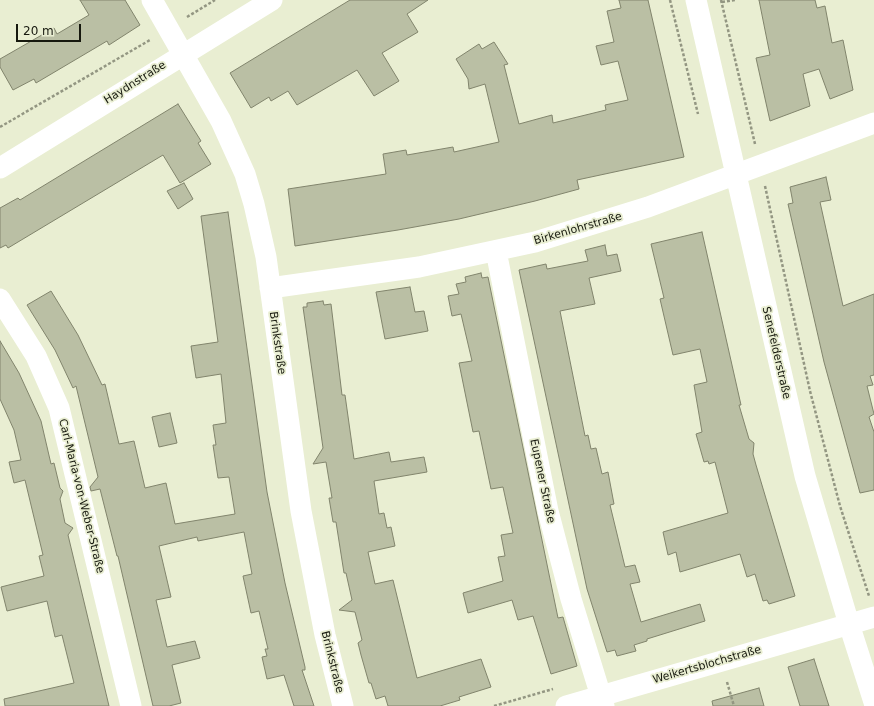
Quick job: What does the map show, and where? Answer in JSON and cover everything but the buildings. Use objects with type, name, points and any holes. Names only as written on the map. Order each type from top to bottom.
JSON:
[{"type":"street","name":"Brinkstraße","points":[[152,0],[221,121],[245,174],[261,230],[300,504],[324,628],[344,706]]},
{"type":"street","name":"Haydnstraße","points":[[0,168],[272,0]]},
{"type":"street","name":"Senefelderstraße","points":[[696,0],[803,469],[848,624],[874,702]]},
{"type":"street","name":"Birkenlohrstraße","points":[[270,288],[412,268],[496,251],[615,219],[736,176],[874,123]]},
{"type":"street","name":"Eupener Straße","points":[[496,251],[548,511],[571,599],[603,701]]},
{"type":"street","name":"Carl-Maria-von-Weber-Straße","points":[[0,299],[36,356],[59,408],[131,706]]},
{"type":"street","name":"Weikertsblochstraße","points":[[566,706],[603,701],[848,624],[872,609]]},
{"type":"path","points":[[0,127],[215,0]]},
{"type":"path","points":[[735,0],[721,1],[760,166],[810,391],[840,506],[872,609]]}]
